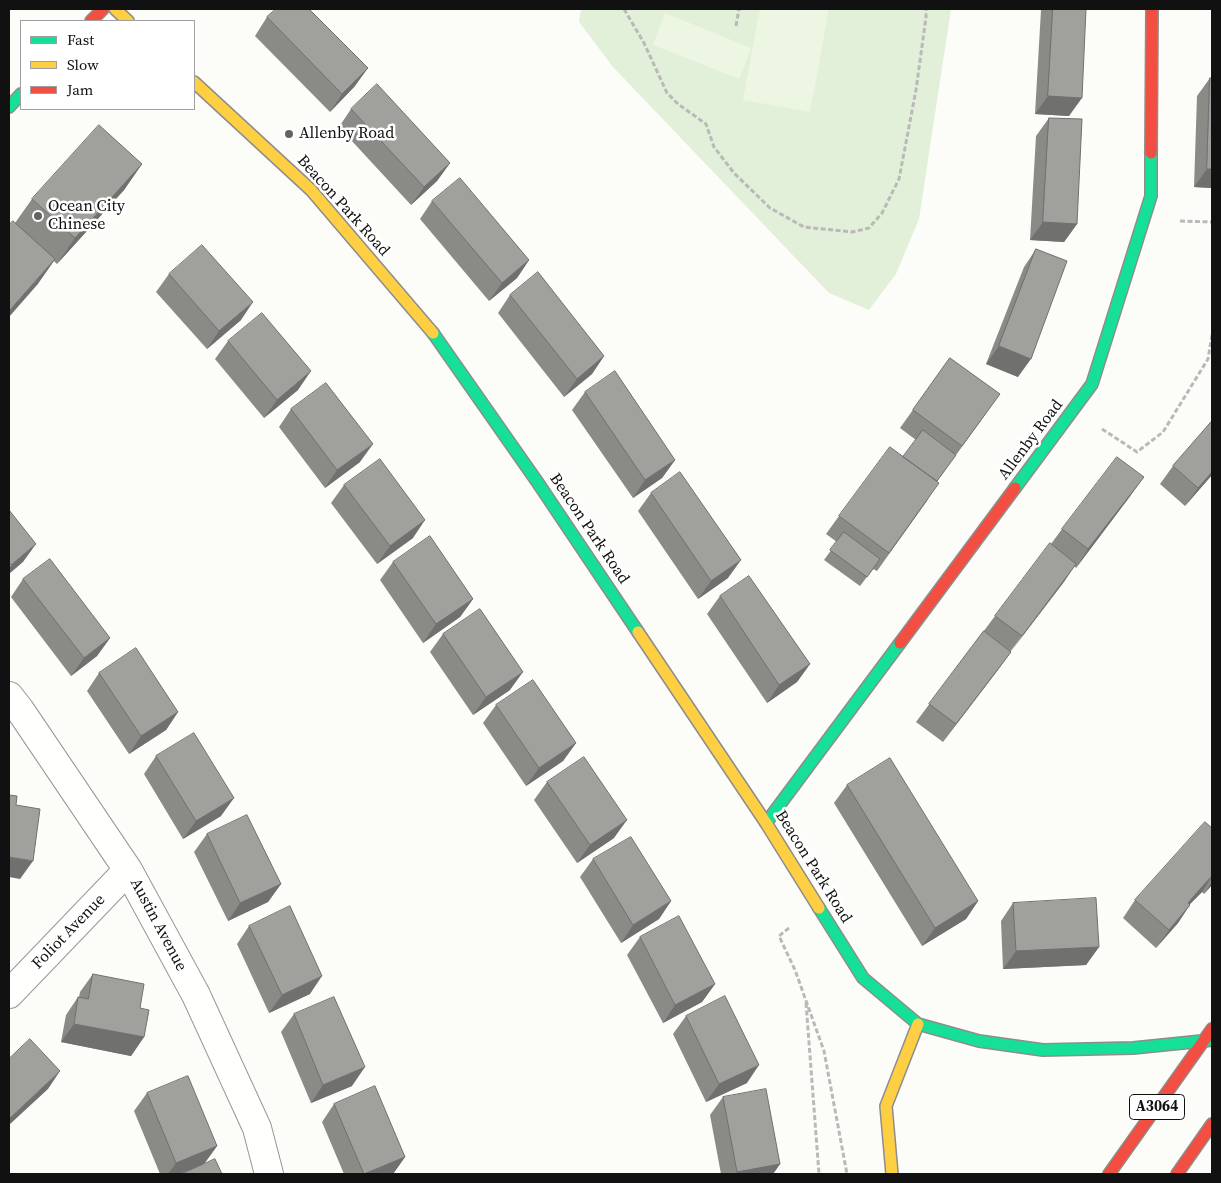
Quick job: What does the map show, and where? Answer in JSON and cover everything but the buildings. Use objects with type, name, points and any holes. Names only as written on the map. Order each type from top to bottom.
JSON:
[{"type":"street","points":[[92,20],[104,9]]},
{"type":"street","points":[[115,9],[127,20]]},
{"type":"street","name":"Allenby Road","points":[[766,823],[1092,384],[1151,196],[1152,9]]},
{"type":"street","name":"Beacon Park Road","points":[[195,83],[311,190],[440,341],[538,483],[766,823],[863,978],[918,1024],[979,1041],[1043,1050],[1133,1048],[1208,1040]]},
{"type":"street","points":[[9,107],[20,95]]},
{"type":"street","name":"Austin Avenue","points":[[9,696],[128,870],[200,1004],[257,1128],[270,1174]]},
{"type":"street","name":"Foliot Avenue","points":[[9,994],[128,870]]},
{"type":"street","points":[[892,1174],[886,1106],[918,1024]]},
{"type":"street","name":"A3064","points":[[1109,1174],[1208,1040],[1212,1028]]},
{"type":"street","points":[[1177,1174],[1212,1124]]},
{"type":"path","points":[[624,9],[644,44],[667,93],[678,104],[706,124],[714,147],[734,174],[770,208],[804,227],[852,232],[869,228],[882,213],[899,179],[916,90],[926,9]]},
{"type":"path","points":[[736,26],[739,9]]},
{"type":"path","points":[[1184,221],[1212,222]]},
{"type":"path","points":[[1073,411],[1137,452],[1163,432],[1208,359],[1212,335]]},
{"type":"path","points":[[818,905],[779,936],[795,970],[824,1051],[847,1174]]},
{"type":"path","points":[[805,997],[819,1174]]},
{"type":"green space","points":[[581,9],[951,9],[919,219],[896,274],[869,310],[829,293],[613,67],[579,22]]},
{"type":"green space","points":[[760,9],[829,9],[810,112],[743,100]]},
{"type":"green space","points":[[665,13],[751,48],[739,79],[653,45]]},
{"type":"traffic: fast","points":[[9,107],[20,95]]},
{"type":"traffic: fast","points":[[1015,488],[1092,384],[1151,196],[1151,153]]},
{"type":"traffic: fast","points":[[433,333],[538,483],[638,632]]},
{"type":"traffic: fast","points":[[766,823],[900,643]]},
{"type":"traffic: fast","points":[[819,908],[863,978],[918,1024],[979,1041],[1043,1050],[1133,1048],[1212,1040]]},
{"type":"traffic: slow","points":[[115,9],[127,20]]},
{"type":"traffic: slow","points":[[195,83],[311,190],[433,333]]},
{"type":"traffic: slow","points":[[638,632],[766,823],[819,908]]},
{"type":"traffic: slow","points":[[892,1174],[886,1106],[918,1024]]},
{"type":"traffic: jam","points":[[92,20],[103,9]]},
{"type":"traffic: jam","points":[[1151,153],[1152,9]]},
{"type":"traffic: jam","points":[[900,643],[1015,488]]},
{"type":"traffic: jam","points":[[1109,1174],[1212,1029]]},
{"type":"traffic: jam","points":[[1177,1174],[1212,1124]]},
{"type":"place","name":"Allenby Road","points":[[289,134]]},
{"type":"place","name":"Ocean City Chinese","points":[[38,216]]}]
